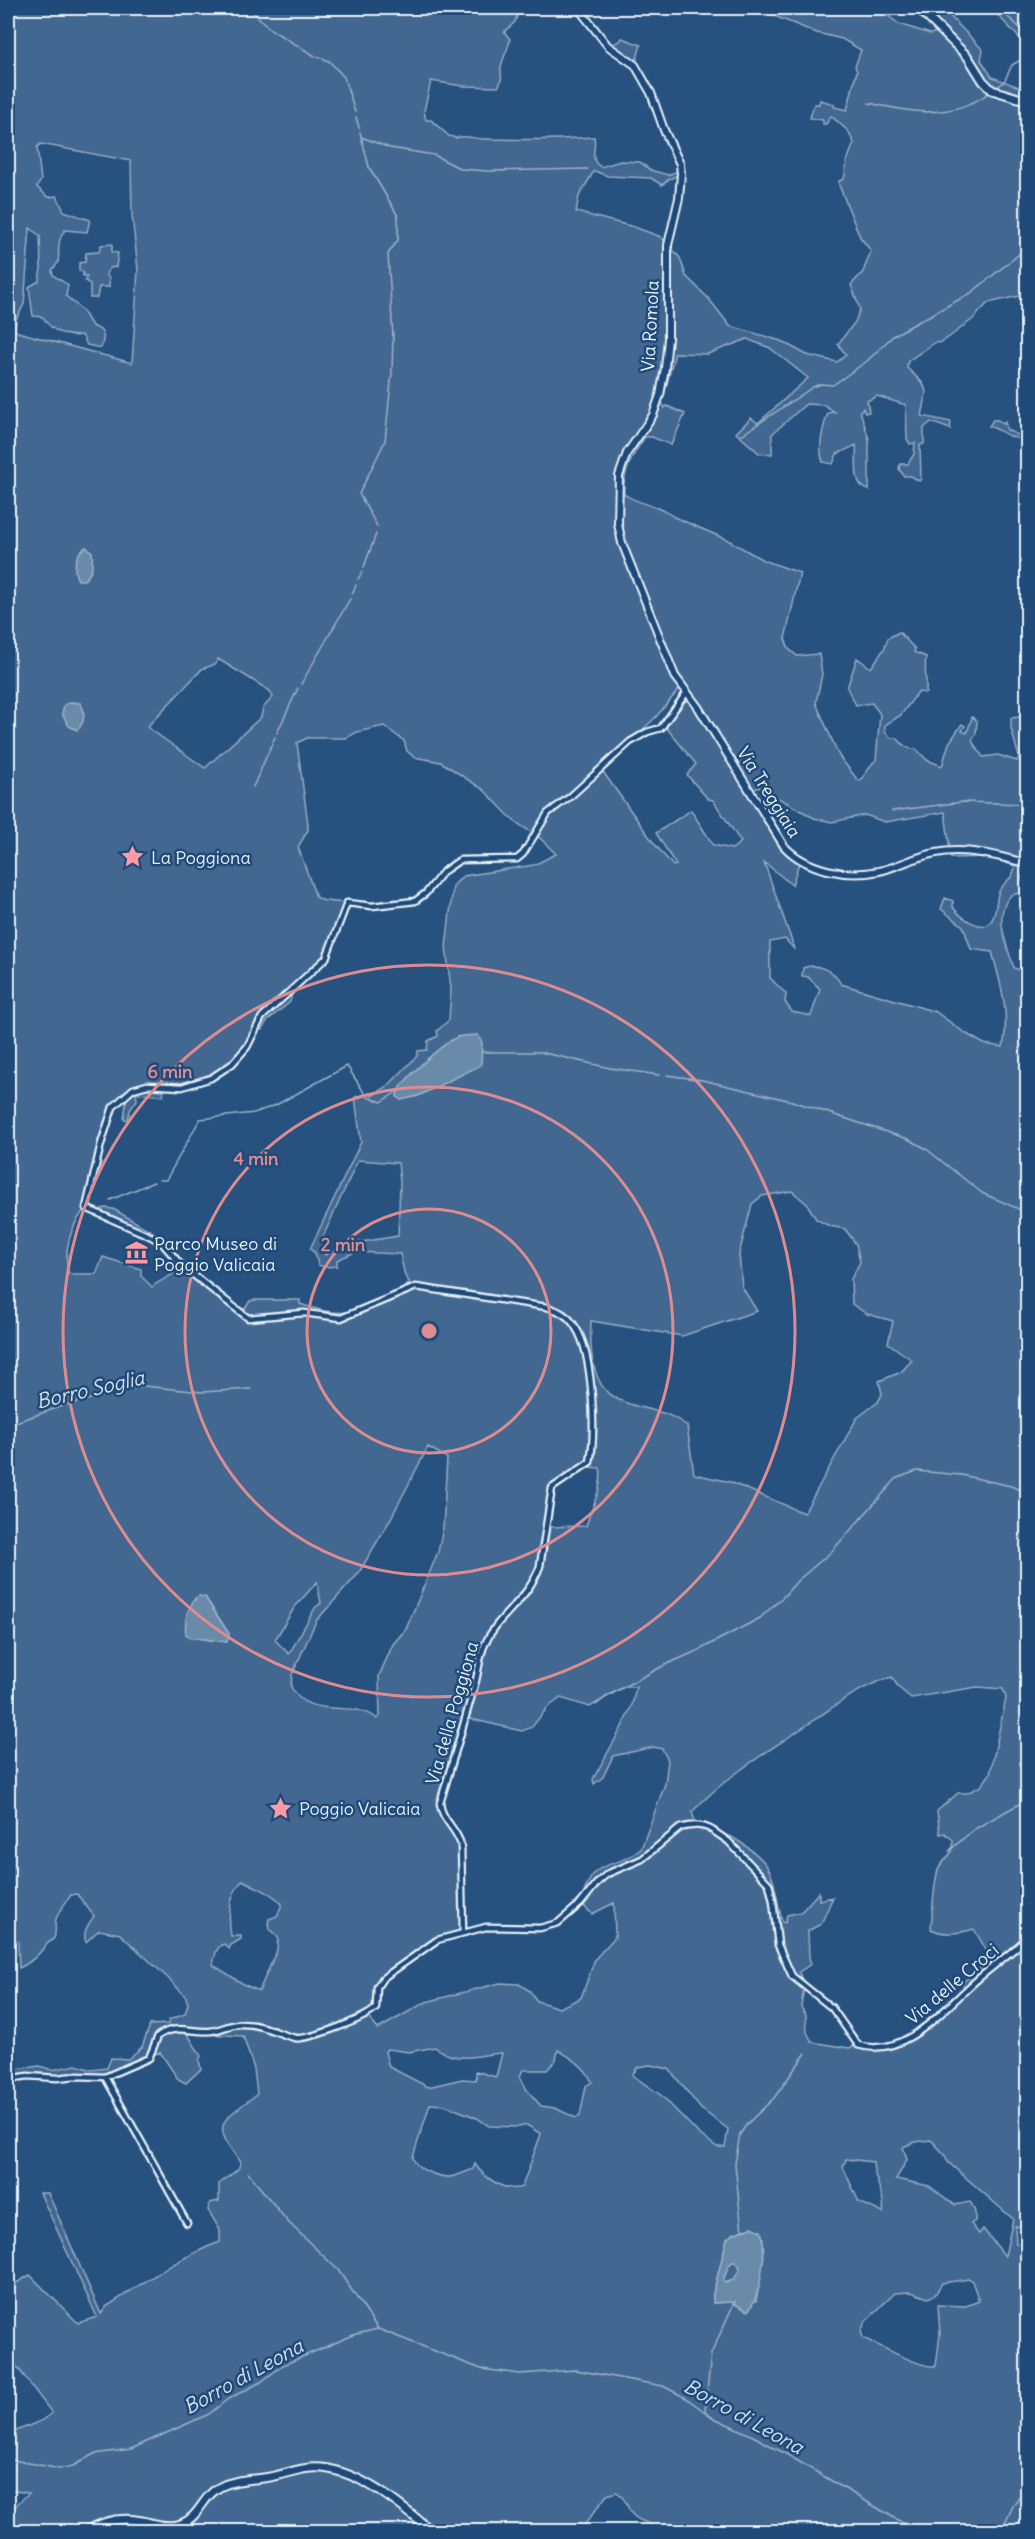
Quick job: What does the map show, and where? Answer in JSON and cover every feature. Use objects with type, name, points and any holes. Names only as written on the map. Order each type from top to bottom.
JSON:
[{"type":"main road","points":[[918,8],[968,57],[983,81],[992,90],[1028,101]]},
{"type":"main road","points":[[84,2532],[103,2522],[120,2519],[135,2519],[159,2526],[181,2524],[190,2520],[209,2496],[221,2486],[231,2482],[272,2477],[311,2468],[332,2470],[362,2481],[390,2497],[434,2532]]},
{"type":"street","name":"Via Romola","points":[[578,8],[608,46],[635,65],[651,93],[680,164],[679,198],[668,245],[668,339],[660,395],[653,415],[627,453],[619,476],[618,504],[622,543],[675,676],[687,692]]},
{"type":"street","name":"Via Treggiaia","points":[[687,692],[784,846],[794,857],[805,864],[839,872],[877,872],[936,853],[954,852],[994,854],[1028,864]]},
{"type":"street","name":"Via della Poggiona","points":[[463,1932],[461,1845],[458,1835],[442,1813],[440,1803],[480,1668],[484,1645],[494,1629],[528,1592],[540,1566],[552,1488],[590,1462],[594,1413],[578,1330],[562,1312],[546,1307],[425,1287],[403,1291],[352,1314],[334,1319],[304,1313],[248,1318],[182,1266],[163,1244],[86,1208],[101,1143],[113,1107],[133,1089],[147,1085],[182,1087],[211,1078],[232,1064],[247,1047],[262,1017],[326,958],[347,903],[372,906],[415,901],[426,894],[444,871],[460,860],[512,860],[523,854],[548,813],[573,794],[630,742],[661,728],[687,692]]},
{"type":"street","name":"Via delle Croci","points":[[8,2079],[28,2076],[105,2077],[149,2058],[158,2036],[174,2029],[211,2031],[227,2025],[243,2024],[276,2030],[299,2038],[364,2017],[376,2008],[377,1987],[383,1978],[437,1940],[486,1927],[540,1928],[558,1923],[581,1903],[607,1874],[642,1858],[680,1828],[704,1826],[728,1841],[769,1884],[778,1945],[792,1976],[832,2008],[858,2045],[869,2049],[912,2036],[921,2030],[1028,1937]]},
{"type":"street","points":[[105,2077],[187,2223]]},
{"type":"shaded area","points":[[8,8],[514,8],[517,16],[515,22],[504,32],[510,39],[498,87],[463,86],[431,81],[424,111],[426,120],[431,120],[449,136],[456,138],[463,136],[484,139],[539,140],[594,137],[594,157],[601,167],[620,161],[640,162],[650,170],[668,175],[680,170],[681,174],[662,185],[651,178],[608,176],[594,171],[579,196],[576,212],[634,227],[661,237],[680,258],[686,276],[709,299],[730,326],[781,341],[807,355],[837,362],[846,355],[838,344],[855,322],[860,309],[851,285],[863,272],[871,251],[860,237],[839,185],[839,181],[844,179],[847,161],[854,143],[848,131],[831,116],[826,124],[823,124],[823,120],[810,118],[814,104],[819,104],[820,100],[847,110],[857,71],[855,67],[861,50],[842,39],[817,33],[772,15],[762,8],[878,8],[899,24],[930,34],[940,31],[918,8],[942,8],[983,50],[981,60],[992,77],[1027,90],[1028,294],[988,303],[973,319],[948,338],[940,343],[936,342],[908,361],[907,368],[925,388],[926,398],[922,416],[951,422],[950,429],[931,422],[924,428],[924,444],[920,445],[921,479],[919,481],[911,476],[904,476],[899,469],[900,464],[908,464],[914,454],[915,443],[910,444],[907,439],[906,405],[877,396],[867,401],[869,412],[865,413],[863,408],[860,411],[869,439],[869,490],[863,488],[856,472],[856,445],[837,454],[833,464],[823,462],[821,444],[823,431],[828,413],[835,412],[824,405],[806,404],[772,434],[772,454],[759,453],[736,433],[751,418],[758,423],[808,378],[770,348],[747,339],[708,354],[675,353],[662,403],[665,408],[667,406],[685,414],[671,445],[652,437],[645,437],[629,464],[624,494],[728,540],[763,560],[800,573],[785,639],[789,649],[797,656],[819,654],[822,674],[816,703],[839,756],[860,781],[876,760],[880,714],[872,703],[856,705],[847,688],[857,658],[871,668],[884,649],[888,638],[899,632],[915,649],[914,652],[926,657],[926,693],[918,692],[901,715],[885,725],[885,732],[891,738],[897,738],[907,748],[916,749],[927,760],[942,766],[949,743],[962,724],[965,726],[962,731],[967,733],[972,717],[977,721],[976,733],[972,741],[983,757],[998,755],[1017,761],[1019,757],[1011,728],[1011,718],[1027,716],[1028,868],[1021,878],[1027,887],[1027,897],[1021,893],[1011,895],[1005,903],[1002,921],[1014,968],[1019,970],[1028,961],[1027,2228],[1015,2226],[1016,2244],[1028,2248],[1025,2282],[1028,2287],[1027,2531],[658,2531],[634,2516],[617,2492],[607,2495],[580,2531],[8,2531],[14,2526],[14,2507],[29,2493],[8,2490],[8,2446],[12,2443],[16,2431],[43,2420],[52,2413],[8,2355],[8,2288],[30,2275],[78,2323],[97,2317],[40,2193],[48,2193],[101,2314],[106,2307],[162,2271],[220,2242],[220,2230],[208,2210],[210,2203],[219,2201],[219,2184],[238,2169],[241,2162],[225,2138],[224,2123],[228,2117],[257,2094],[254,2069],[243,2036],[187,2033],[201,2056],[199,2060],[201,2069],[186,2083],[178,2079],[160,2052],[105,2076],[8,2078],[8,2070],[40,2066],[52,2070],[76,2065],[92,2070],[107,2068],[111,2058],[128,2059],[142,2047],[150,2025],[168,2024],[169,2020],[185,2014],[188,2004],[186,1997],[170,1980],[120,1934],[99,1930],[86,1942],[85,1932],[94,1916],[77,1894],[71,1895],[59,1913],[55,1921],[53,1939],[31,1961],[19,1968],[18,1942],[8,1936]],"holes":[[[41,144],[131,161],[132,215],[138,270],[132,363],[15,330],[16,320],[24,304],[30,228],[40,236],[39,281],[29,287],[33,316],[43,317],[50,326],[60,332],[82,335],[87,345],[101,348],[103,340],[102,332],[92,326],[83,311],[66,296],[68,285],[53,275],[52,270],[58,263],[59,242],[65,230],[87,232],[90,220],[64,211],[57,196],[48,197],[37,187],[41,180],[37,147]],[[218,659],[270,691],[273,697],[263,708],[261,717],[205,768],[147,727],[202,669],[216,664]],[[682,686],[687,692],[665,726],[696,764],[687,775],[708,799],[713,800],[741,842],[732,849],[713,845],[691,810],[656,833],[676,865],[673,866],[601,769],[656,717]],[[384,726],[404,741],[407,751],[414,757],[441,762],[484,790],[514,821],[540,838],[556,854],[534,865],[463,876],[453,886],[446,947],[451,989],[449,1020],[437,1031],[438,1036],[428,1041],[427,1050],[418,1051],[417,1056],[388,1086],[372,1096],[369,1093],[355,1097],[361,1142],[310,1249],[315,1253],[318,1265],[325,1267],[337,1266],[337,1260],[355,1252],[400,1254],[405,1276],[410,1283],[402,1291],[374,1304],[342,1313],[300,1304],[300,1300],[254,1300],[250,1301],[245,1309],[230,1306],[182,1266],[152,1287],[141,1276],[141,1269],[103,1257],[96,1274],[69,1274],[67,1266],[69,1239],[76,1222],[86,1208],[100,1147],[119,1103],[127,1095],[124,1119],[128,1120],[130,1110],[137,1100],[136,1093],[163,1096],[165,1087],[196,1083],[220,1072],[241,1053],[257,1028],[262,1030],[267,1021],[290,1002],[293,990],[326,958],[347,903],[324,901],[316,897],[298,847],[308,830],[308,824],[297,743],[307,738],[346,738],[357,732]],[[759,787],[814,818],[832,822],[865,815],[885,822],[945,812],[951,858],[989,857],[1015,866],[1012,875],[998,894],[994,914],[988,925],[978,925],[969,921],[953,907],[953,901],[945,898],[941,909],[963,926],[971,949],[992,952],[1005,1010],[1003,1047],[984,1044],[936,1012],[841,984],[830,972],[814,966],[803,968],[802,976],[808,977],[820,989],[811,1016],[792,1012],[785,1002],[786,994],[770,978],[770,942],[785,939],[795,950],[764,862],[792,885],[800,860],[784,846],[750,791]],[[457,1037],[448,1081],[418,1096],[401,1100],[397,1096],[407,1080]],[[358,1160],[398,1163],[400,1182],[398,1236],[349,1244],[325,1255],[322,1239]],[[792,1191],[807,1204],[816,1219],[829,1226],[845,1229],[856,1244],[860,1262],[851,1279],[852,1304],[867,1314],[893,1321],[888,1343],[912,1360],[901,1372],[879,1381],[882,1394],[878,1402],[857,1418],[804,1513],[730,1482],[694,1474],[687,1426],[668,1415],[629,1404],[613,1396],[601,1385],[594,1367],[591,1321],[682,1336],[757,1311],[742,1287],[739,1254],[752,1204],[762,1196]],[[428,1447],[447,1458],[443,1528],[438,1552],[406,1629],[393,1644],[379,1676],[380,1716],[377,1719],[357,1710],[309,1704],[299,1698],[291,1687],[292,1675],[316,1621],[358,1574],[389,1522]],[[585,1467],[600,1468],[599,1489],[586,1526],[545,1527],[552,1488]],[[317,1582],[321,1603],[315,1608],[289,1654],[275,1640],[294,1608]],[[205,1597],[229,1634],[227,1642],[189,1637],[187,1626],[195,1598]],[[892,1677],[898,1687],[911,1698],[977,1687],[1003,1689],[1006,1698],[990,1774],[981,1786],[967,1793],[958,1793],[937,1811],[940,1834],[945,1833],[953,1840],[953,1846],[937,1872],[931,1929],[947,1933],[974,1929],[993,1962],[985,1964],[962,1983],[966,1990],[912,2036],[878,2048],[858,2045],[849,2048],[812,2042],[807,2032],[806,2015],[801,2007],[804,1987],[799,1972],[811,1964],[808,1931],[821,1924],[833,1897],[819,1900],[819,1892],[801,1912],[787,1915],[785,1923],[782,1922],[773,1880],[764,1862],[730,1836],[728,1841],[712,1830],[696,1825],[692,1812],[747,1765],[848,1697]],[[624,1687],[636,1687],[632,1705],[593,1779],[594,1784],[603,1777],[613,1756],[654,1747],[662,1749],[668,1760],[665,1784],[641,1849],[621,1861],[597,1870],[586,1887],[581,1903],[592,1914],[614,1903],[615,1937],[595,1959],[581,1998],[559,2008],[537,2001],[530,1991],[519,1984],[500,1983],[426,2002],[378,2029],[367,2016],[376,2008],[378,1984],[443,1937],[463,1932],[461,1845],[440,1803],[466,1718],[522,1731],[532,1727],[548,1707],[561,1698],[590,1707]],[[243,1880],[269,1893],[282,1904],[277,1916],[269,1919],[268,1922],[269,1927],[278,1937],[277,1950],[259,1991],[213,1965],[219,1947],[224,1944],[229,1949],[241,1939],[241,1936],[231,1936],[231,1906],[235,1892]],[[435,2047],[451,2056],[459,2057],[502,2053],[496,2077],[476,2071],[476,2080],[462,2079],[428,2087],[389,2067],[385,2052],[387,2049],[409,2052]],[[558,2050],[578,2063],[592,2082],[586,2086],[580,2116],[576,2118],[555,2108],[541,2106],[527,2090],[520,2076],[523,2070],[547,2070],[556,2060]],[[650,2065],[669,2069],[701,2109],[728,2129],[725,2147],[717,2147],[699,2134],[662,2096],[632,2075],[638,2067]],[[430,2104],[445,2105],[477,2118],[489,2126],[527,2125],[541,2134],[522,2187],[502,2186],[484,2174],[475,2164],[473,2169],[449,2177],[433,2174],[418,2165],[413,2157]],[[931,2140],[945,2155],[948,2162],[1013,2219],[1005,2256],[983,2229],[979,2234],[971,2224],[975,2221],[975,2216],[970,2202],[955,2205],[929,2186],[896,2179],[907,2160],[903,2147],[915,2142]],[[846,2159],[873,2162],[883,2213],[859,2202],[843,2167]],[[752,2227],[764,2255],[756,2301],[742,2307],[731,2302],[714,2303],[713,2294],[727,2239],[733,2234]],[[969,2279],[972,2281],[979,2301],[966,2306],[938,2305],[940,2334],[936,2366],[921,2364],[863,2338],[861,2331],[866,2321],[895,2293],[911,2292],[928,2298],[935,2295],[942,2283]]]},
{"type":"shaded area","points":[[991,8],[1018,8],[1027,15],[1027,46]]},
{"type":"shaded area","points":[[622,38],[641,45],[635,65],[608,46]]},
{"type":"shaded area","points":[[112,244],[112,252],[118,253],[116,267],[110,268],[106,274],[109,278],[109,287],[99,287],[97,298],[90,298],[90,284],[85,281],[87,276],[83,276],[83,272],[79,271],[79,263],[85,262],[86,253],[99,252],[101,245]]},
{"type":"shaded area","points":[[993,420],[998,420],[1003,424],[1005,422],[1007,430],[1020,436],[1027,430],[1027,440],[1010,436],[989,426]]},
{"type":"shaded area","points":[[86,547],[92,552],[92,568],[84,580],[78,580],[75,571],[76,562],[79,553]]},
{"type":"shaded area","points":[[72,702],[80,703],[83,710],[84,717],[77,730],[69,726],[62,714],[64,705]]},
{"type":"shaded area","points":[[478,1035],[482,1043],[481,1065],[418,1096],[401,1100],[397,1096],[413,1073],[443,1046],[458,1037]]},
{"type":"shaded area","points":[[105,1208],[113,1209],[163,1238],[163,1244],[95,1211]]},
{"type":"shaded area","points":[[199,1596],[205,1597],[229,1634],[227,1642],[189,1637],[186,1634],[188,1613],[192,1603]]},
{"type":"shaded area","points":[[752,2227],[761,2231],[763,2240],[762,2273],[753,2304],[748,2311],[731,2302],[713,2303],[713,2294],[727,2239],[733,2234]],"holes":[[[734,2261],[740,2267],[735,2278],[725,2283],[723,2280],[729,2265]]]},
{"type":"shaded area","points":[[734,2261],[740,2267],[738,2273],[733,2280],[725,2283],[723,2280],[729,2265]]},
{"type":"waterway","points":[[249,8],[270,29],[315,56],[329,61],[344,77],[355,112]]},
{"type":"waterway","points":[[998,8],[1028,35]]},
{"type":"waterway","points":[[997,87],[1004,82],[1012,65],[1028,56]]},
{"type":"waterway","points":[[869,103],[931,112],[961,107],[990,92]]},
{"type":"waterway","points":[[356,117],[359,128]]},
{"type":"waterway","points":[[360,132],[369,167],[398,216],[398,240],[388,254],[393,337],[385,441],[359,494],[377,526]]},
{"type":"waterway","points":[[361,137],[390,148],[434,155],[461,169],[487,171],[588,169]]},
{"type":"waterway","points":[[740,436],[813,387],[821,384],[833,385],[867,361],[894,335],[971,293],[1028,247]]},
{"type":"waterway","points":[[364,567],[376,534]]},
{"type":"waterway","points":[[358,579],[362,572]]},
{"type":"waterway","points":[[352,594],[356,585]]},
{"type":"waterway","points":[[301,684],[350,599]]},
{"type":"waterway","points":[[277,733],[298,688]]},
{"type":"waterway","points":[[253,787],[275,737]]},
{"type":"waterway","points":[[892,811],[963,802],[1028,804]]},
{"type":"waterway","points":[[481,1052],[540,1052],[610,1068],[659,1075]]},
{"type":"waterway","points":[[159,1180],[166,1180],[200,1119],[254,1113],[276,1105],[347,1066],[367,1097],[382,1102],[398,1091]]},
{"type":"waterway","points":[[667,1075],[702,1080],[792,1101],[908,1139],[925,1148],[982,1193],[1028,1213]]},
{"type":"waterway","points":[[110,1200],[154,1182]]},
{"type":"waterway","name":"Borro Soglia","points":[[8,1425],[62,1406],[143,1386],[202,1392],[251,1389]]},
{"type":"waterway","points":[[596,1705],[607,1696],[663,1666],[760,1618],[797,1581],[831,1552],[897,1478],[917,1471],[961,1475],[1011,1486],[1028,1493]]},
{"type":"waterway","points":[[949,1851],[973,1830],[1028,1799]]},
{"type":"waterway","points":[[742,2231],[735,2164],[740,2134],[774,2098],[806,2053]]},
{"type":"waterway","points":[[248,2173],[288,2222],[338,2270],[378,2329]]},
{"type":"waterway","points":[[705,2411],[711,2354],[735,2301]]},
{"type":"waterway","name":"Borro di Leona","points":[[8,2459],[60,2469],[73,2466],[94,2454],[131,2449],[209,2414],[228,2399],[261,2382],[283,2365],[356,2334],[378,2329],[481,2369],[520,2374],[576,2370],[663,2386],[686,2398],[712,2417],[786,2454],[918,2532]]},
{"type":"waterway","points":[[1001,2532],[1013,2506],[1028,2486]]},
{"type":"place","name":"La Poggiona","points":[[133,857]]},
{"type":"place","name":"Parco Museo di Poggio Valicaia","points":[[136,1253]]},
{"type":"place","name":"Poggio Valicaia","points":[[281,1808]]}]
